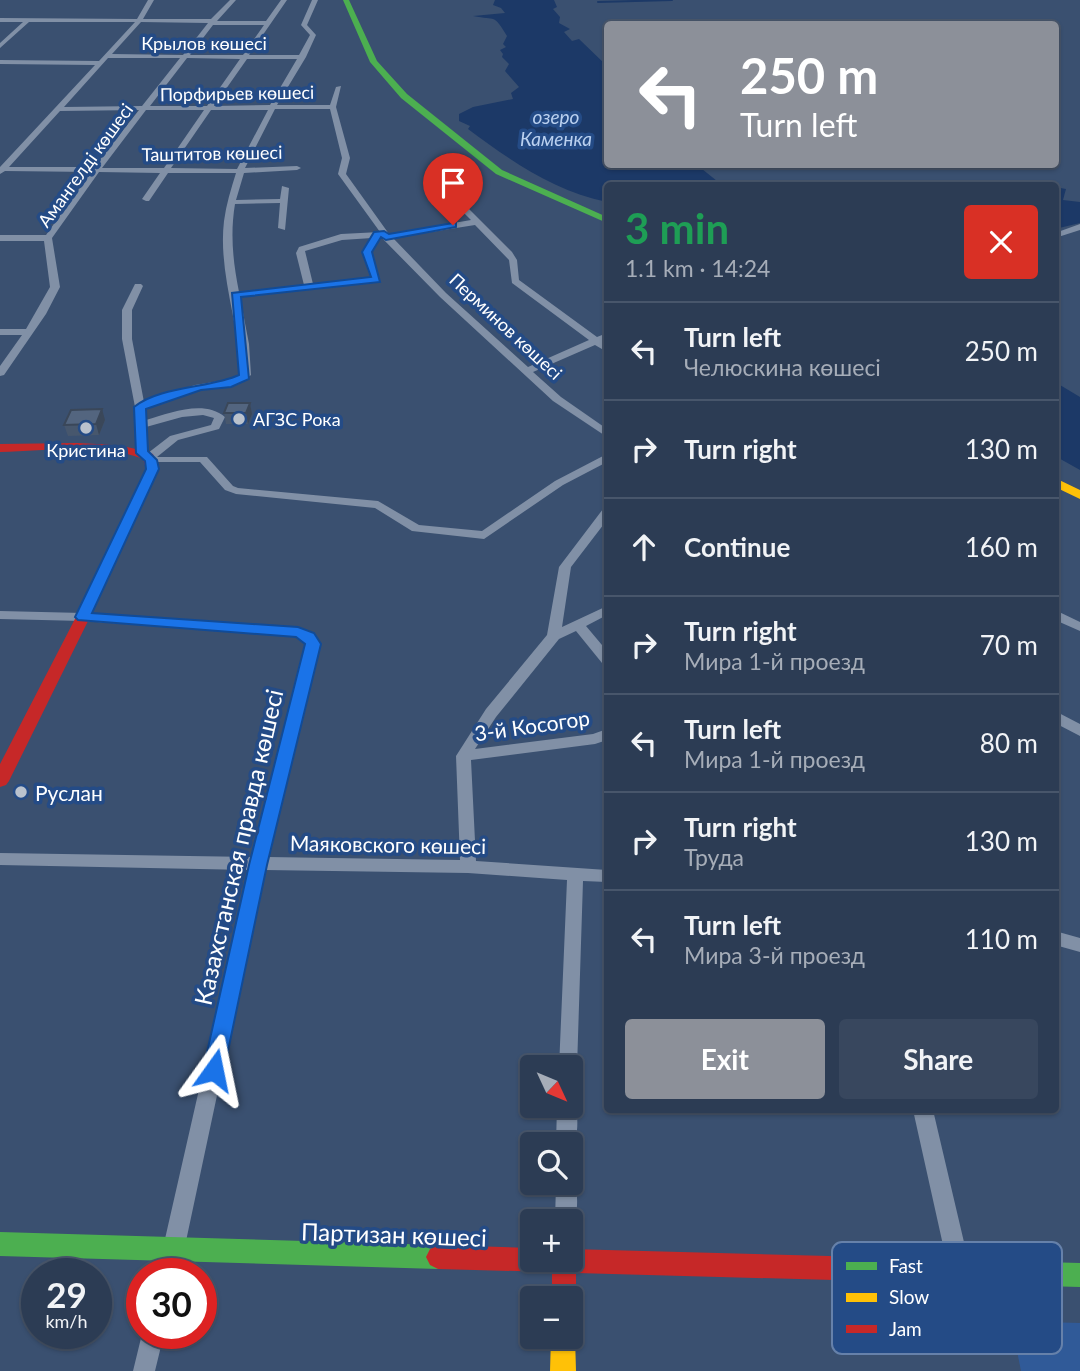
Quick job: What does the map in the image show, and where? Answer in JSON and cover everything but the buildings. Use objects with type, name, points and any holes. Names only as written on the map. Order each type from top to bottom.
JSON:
[{"type":"main road","points":[[346,0],[374,62],[404,96],[499,172],[604,219]]},
{"type":"main road","points":[[0,448],[115,449],[147,456],[152,469],[83,617],[0,781]]},
{"type":"main road","points":[[1059,484],[1080,495]]},
{"type":"main road","name":"Партизан көшесі","points":[[0,1244],[520,1260]]},
{"type":"main road","name":"Партизан көшесі","points":[[583,1262],[832,1268]]},
{"type":"main road","name":"Партизан көшесі","points":[[1062,1275],[1080,1275]]},
{"type":"main road","points":[[563,1371],[564,1349]]},
{"type":"street","points":[[1,170],[139,21],[151,0]]},
{"type":"street","name":"Амангелді көшесі","points":[[0,373],[29,332],[55,287],[48,238],[97,169],[212,22],[233,0]]},
{"type":"street","points":[[146,199],[284,0]]},
{"type":"street","points":[[140,407],[199,387],[231,383],[245,377],[228,251],[228,218],[238,171],[313,35],[305,28],[306,17],[315,0]]},
{"type":"street","points":[[0,20],[270,23]]},
{"type":"street","points":[[0,46],[28,20]]},
{"type":"street","name":"Крылов көшесі","points":[[106,57],[303,57]]},
{"type":"street","points":[[0,62],[100,63]]},
{"type":"street","points":[[333,107],[340,87]]},
{"type":"street","name":"Порфирьев көшесі","points":[[57,109],[333,107]]},
{"type":"street","name":"Перминов көшесі","points":[[333,107],[346,158],[343,176],[383,235],[443,295],[557,399],[604,432]]},
{"type":"street","name":"Таштитов көшесі","points":[[1,170],[238,171],[298,168]]},
{"type":"street","points":[[282,228],[285,188]]},
{"type":"street","points":[[233,202],[284,201]]},
{"type":"street","points":[[465,210],[509,254],[513,260],[515,281],[604,347]]},
{"type":"street","points":[[309,287],[300,253],[302,249],[341,237],[383,235],[475,222]]},
{"type":"street","points":[[1059,235],[1080,227]]},
{"type":"street","points":[[235,295],[376,280],[367,252],[383,235]]},
{"type":"street","points":[[0,238],[48,238]]},
{"type":"street","points":[[138,286],[127,310],[127,339],[147,456]]},
{"type":"street","points":[[0,332],[29,332]]},
{"type":"street","points":[[527,371],[604,337]]},
{"type":"street","points":[[141,425],[182,415],[212,412],[220,417],[221,421],[209,430],[181,435],[168,441],[147,456]]},
{"type":"street","points":[[182,415],[181,435],[184,444],[203,459],[229,488],[236,491],[377,505],[416,528],[487,535],[558,483],[604,460]]},
{"type":"street","points":[[147,456],[203,459]]},
{"type":"street","points":[[554,636],[566,564],[604,516]]},
{"type":"street","points":[[468,867],[463,756],[491,713],[554,636],[604,612]]},
{"type":"street","points":[[0,615],[83,617]]},
{"type":"street","points":[[1059,616],[1080,627]]},
{"type":"street","name":"Казахстанская правда көшесі","points":[[83,617],[298,632],[310,638],[313,644],[258,865],[172,1258]]},
{"type":"street","points":[[578,625],[604,656]]},
{"type":"street","points":[[1059,718],[1080,731]]},
{"type":"street","name":"3-й Косогор","points":[[463,756],[595,739],[604,735]]},
{"type":"street","name":"Маяковского көшесі","points":[[0,859],[468,867],[604,876]]},
{"type":"street","points":[[568,1055],[575,874]]},
{"type":"street","points":[[1059,939],[1080,945]]},
{"type":"street","points":[[924,1113],[953,1242]]},
{"type":"street","points":[[144,1371],[149,1349]]},
{"type":"shaded area","points":[[1062,1322],[1080,1323],[1080,1371],[1021,1371],[1018,1354],[1062,1354]]},
{"type":"water","name":"озеро Каменка","points":[[495,0],[554,0],[557,7],[553,9],[560,17],[559,23],[570,29],[564,32],[572,41],[579,39],[604,63],[604,168],[701,168],[718,182],[604,182],[604,201],[551,183],[468,129],[470,126],[459,121],[459,114],[473,107],[513,99],[511,93],[519,87],[505,71],[509,64],[502,57],[500,50],[506,47],[503,44],[507,36],[503,29],[494,19],[473,16],[505,13],[493,5]]},
{"type":"water","points":[[1059,188],[1066,189],[1063,200],[1080,202],[1080,223],[1059,228]]},
{"type":"water","points":[[1059,384],[1080,397],[1080,470],[1059,458]]},
{"type":"waterway","points":[[598,2],[672,0]]},
{"type":"traffic: fast","points":[[346,0],[374,62],[404,96],[499,172],[604,219]]},
{"type":"traffic: fast","points":[[0,1244],[438,1257]]},
{"type":"traffic: fast","points":[[1062,1274],[1080,1275]]},
{"type":"traffic: slow","points":[[1059,484],[1080,495]]},
{"type":"traffic: slow","points":[[563,1349],[563,1371]]},
{"type":"traffic: jam","points":[[0,448],[77,446],[119,449],[149,457],[152,469],[83,617],[0,781]]},
{"type":"traffic: jam","points":[[438,1257],[832,1268]]},
{"type":"traffic: jam","points":[[564,1272],[564,1286]]},
{"type":"place","name":"АГЗС Рока","points":[[239,419]]},
{"type":"place","name":"Кристина","points":[[86,428]]},
{"type":"place","name":"Руслан","points":[[21,792]]},
{"type":"route","points":[[214,1070],[258,865],[313,644],[309,636],[298,632],[83,617],[152,469],[151,460],[142,453],[140,407],[199,387],[231,383],[245,377],[247,373],[235,295],[376,280],[367,252],[378,234],[384,234],[386,237],[453,225]]}]
